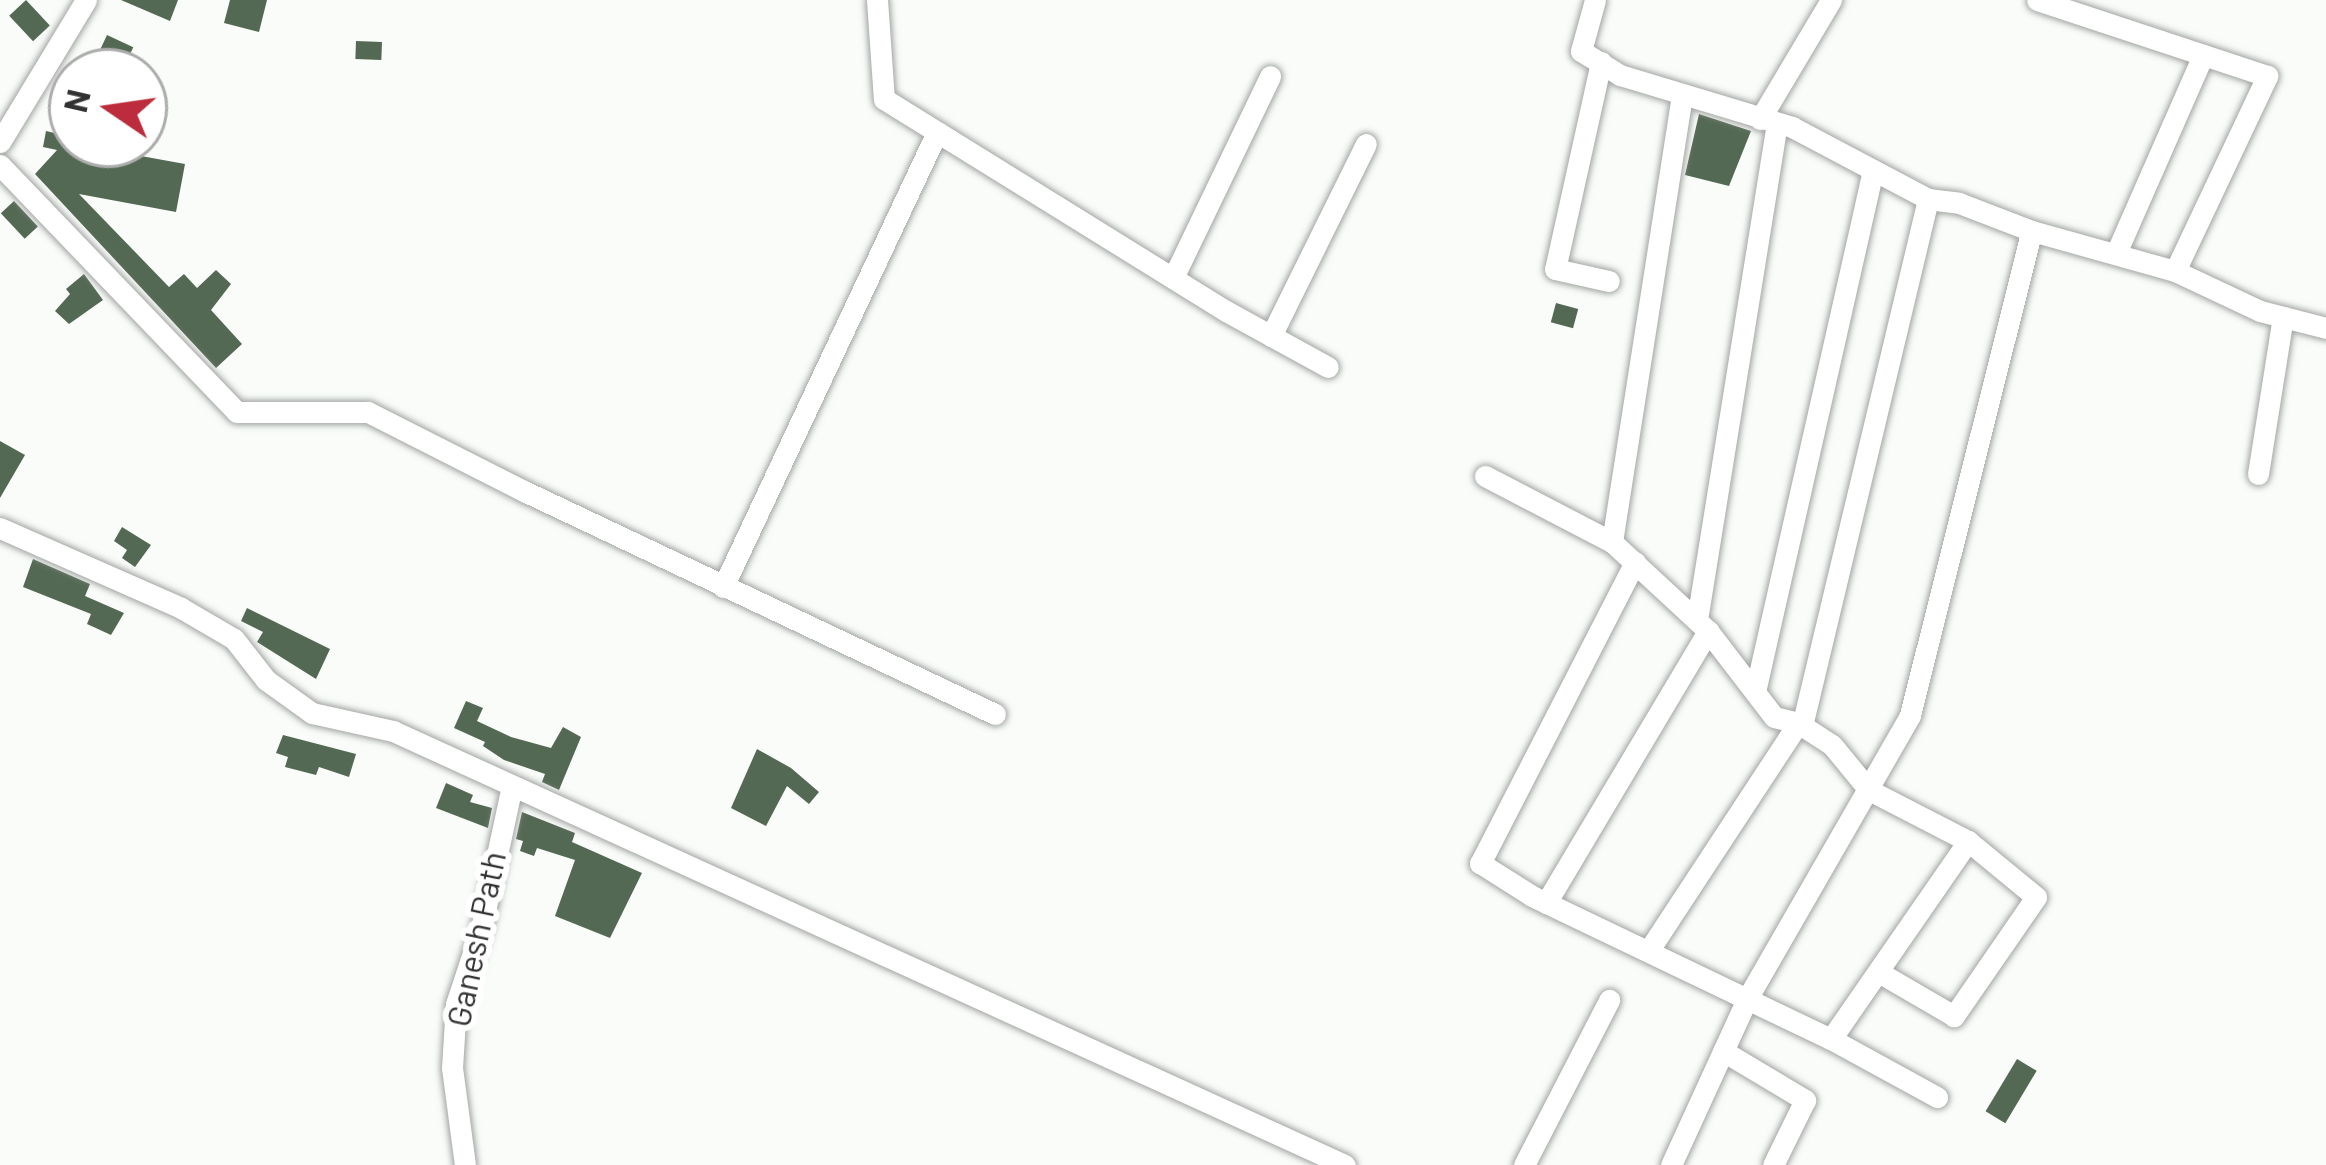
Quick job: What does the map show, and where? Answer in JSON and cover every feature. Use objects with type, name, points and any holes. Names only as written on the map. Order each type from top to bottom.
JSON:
[{"type":"street","points":[[0,142],[85,0]]},
{"type":"street","points":[[877,0],[884,99],[1173,278],[1328,367]]},
{"type":"street","points":[[1595,0],[1581,51],[1620,75],[1768,121],[1928,199],[1959,203],[2032,231],[2116,251],[2283,317],[2326,328]]},
{"type":"street","points":[[1546,903],[1702,625],[1768,121],[1832,0]]},
{"type":"street","points":[[2037,0],[2267,76],[2175,271]]},
{"type":"street","points":[[2116,251],[2203,55]]},
{"type":"street","points":[[1600,62],[1555,269],[1609,281]]},
{"type":"street","points":[[1173,278],[1270,76]]},
{"type":"street","points":[[1612,542],[1682,94]]},
{"type":"street","points":[[723,587],[937,132]]},
{"type":"street","points":[[1271,336],[1366,144]]},
{"type":"street","points":[[0,165],[237,412],[368,412],[723,587],[995,714]]},
{"type":"street","points":[[1755,692],[1873,170]]},
{"type":"street","points":[[1649,950],[1800,725],[1928,199]]},
{"type":"street","points":[[1671,1165],[1747,999],[1910,715],[2032,231]]},
{"type":"street","points":[[2258,474],[2283,317]]},
{"type":"street","points":[[1485,476],[1612,542],[1702,625],[1774,717],[1800,725],[1832,745],[1869,790],[1969,841],[2036,897],[1954,1016],[1880,973]]},
{"type":"street","points":[[0,528],[216,628],[234,639],[266,680],[312,713],[392,731],[1346,1165]]},
{"type":"street","points":[[1635,562],[1480,863],[1546,903],[1831,1039],[1937,1096]]},
{"type":"street","name":"Ganesh Path","points":[[465,1165],[452,1068],[456,1004],[481,928],[512,786]]},
{"type":"street","points":[[1831,1039],[1969,841]]},
{"type":"street","points":[[1524,1165],[1609,1000]]},
{"type":"street","points":[[1723,1051],[1804,1100],[1773,1165]]},
{"type":"building","points":[[26,0],[50,26],[33,41],[9,16]]},
{"type":"building","points":[[121,0],[178,0],[170,21]]},
{"type":"building","points":[[230,0],[267,0],[259,32],[224,23]]},
{"type":"building","points":[[107,35],[133,47],[133,48],[101,48]]},
{"type":"building","points":[[356,41],[382,42],[381,60],[355,59]]},
{"type":"building","points":[[1699,114],[1751,131],[1729,186],[1685,175]]},
{"type":"building","points":[[48,160],[48,168],[185,164],[176,212],[79,194],[169,287],[184,274],[197,288],[216,270],[231,284],[211,310],[242,344],[216,368],[35,174]]},
{"type":"building","points":[[14,201],[38,227],[25,239],[1,213]]},
{"type":"building","points":[[84,274],[103,300],[69,324],[55,311],[70,294],[66,289]]},
{"type":"building","points":[[1556,303],[1578,309],[1573,328],[1551,322]]},
{"type":"building","points":[[0,441],[25,455],[0,498]]},
{"type":"building","points":[[122,527],[151,545],[135,567],[122,558],[127,550],[114,541]]},
{"type":"building","points":[[33,559],[90,584],[85,596],[124,613],[111,635],[87,624],[91,614],[23,587]]},
{"type":"building","points":[[247,608],[330,649],[316,679],[257,642],[263,632],[241,621]]},
{"type":"building","points":[[466,701],[483,708],[477,721],[511,737],[551,748],[563,727],[581,737],[559,790],[542,782],[545,774],[504,760],[483,746],[485,742],[454,728]]},
{"type":"building","points":[[283,735],[356,754],[349,777],[319,767],[316,775],[285,767],[288,757],[276,753]]},
{"type":"building","points":[[757,749],[791,768],[819,792],[809,804],[787,786],[766,826],[731,808]]},
{"type":"building","points":[[446,783],[473,795],[470,802],[492,808],[488,828],[436,808]]},
{"type":"building","points":[[522,812],[575,833],[572,842],[642,873],[610,938],[555,916],[575,860],[537,848],[534,856],[520,851],[523,841],[516,839]]},
{"type":"building","points":[[2017,1059],[2037,1071],[2005,1123],[1986,1111]]}]
